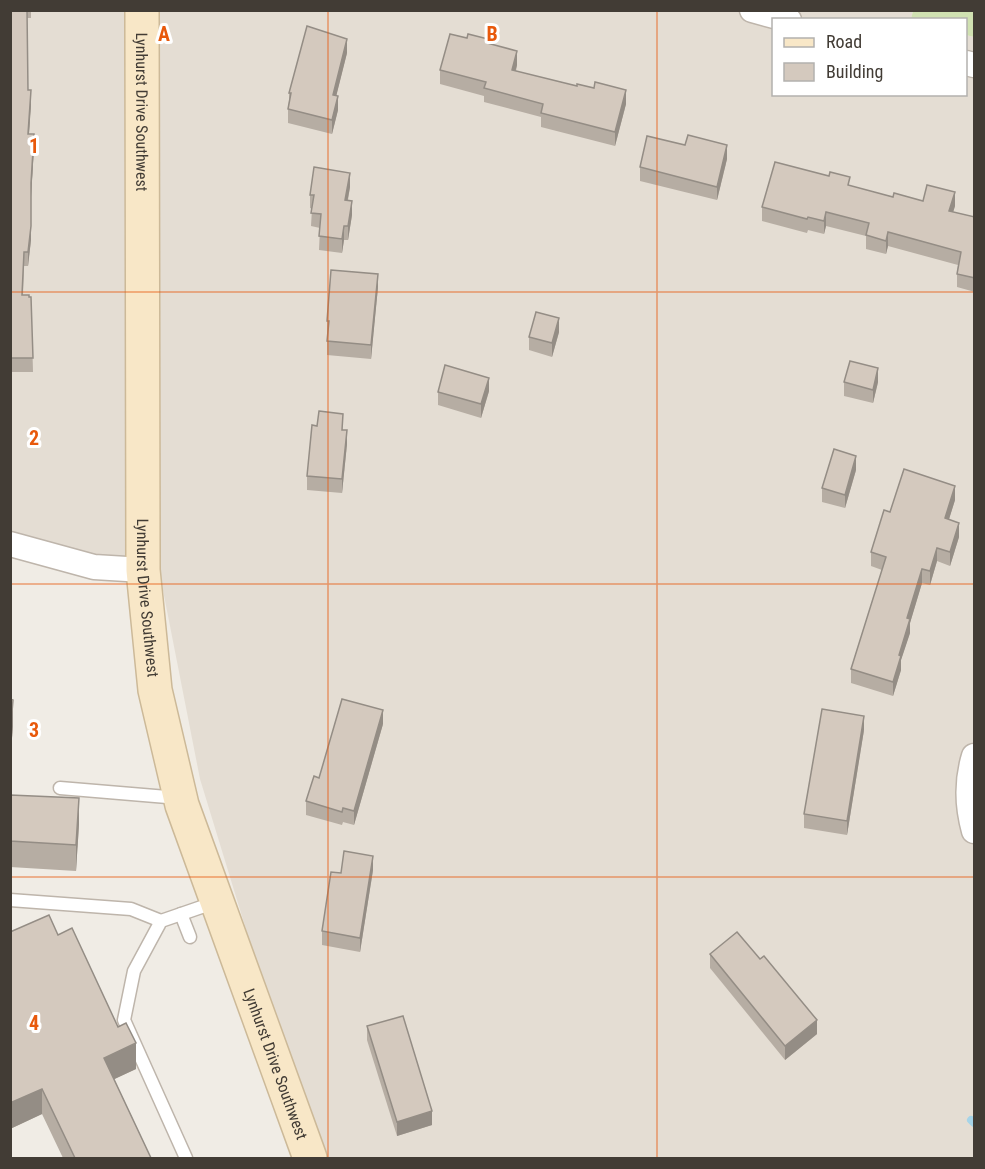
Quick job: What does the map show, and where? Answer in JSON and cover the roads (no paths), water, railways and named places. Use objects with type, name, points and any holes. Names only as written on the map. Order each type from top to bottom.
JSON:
[{"type":"street","name":"Lynhurst Drive Southwest","points":[[142,10],[143,570],[155,690],[181,798],[310,1158]]},
{"type":"street","points":[[752,10],[782,18]]},
{"type":"street","points":[[10,544],[94,567],[143,570]]},
{"type":"street","points":[[975,756],[969,773],[968,803],[975,831]]},
{"type":"lane","points":[[60,788],[181,798]]},
{"type":"lane","points":[[10,900],[131,909],[161,921],[217,902]]},
{"type":"lane","points":[[181,914],[190,937]]},
{"type":"lane","points":[[161,921],[134,971],[124,1020],[186,1158]]},
{"type":"waterway","points":[[971,1120],[974,1123]]}]
